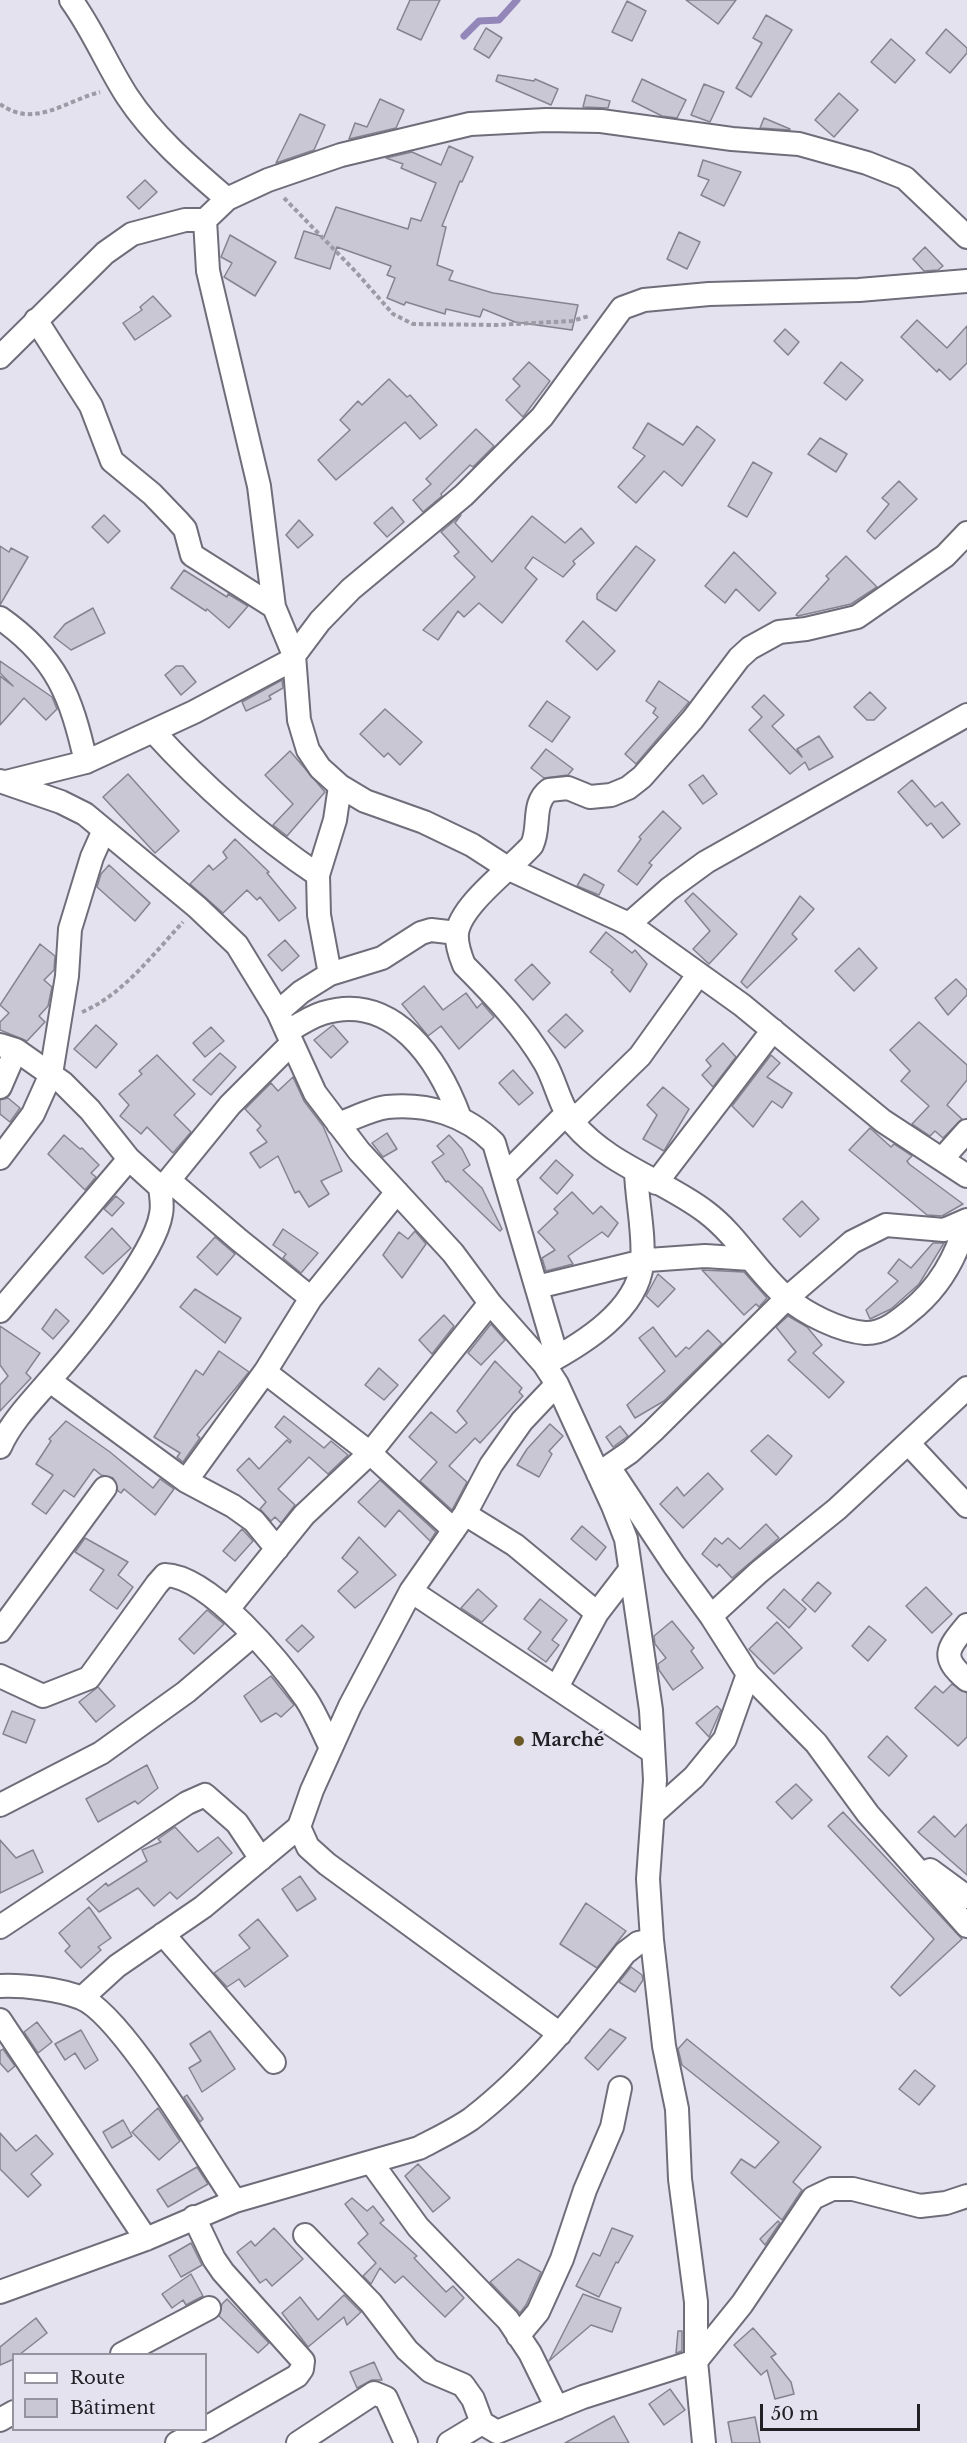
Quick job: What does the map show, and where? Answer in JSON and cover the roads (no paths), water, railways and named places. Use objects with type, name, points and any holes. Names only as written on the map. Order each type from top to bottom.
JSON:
[{"type":"street","points":[[71,0],[88,23],[126,95],[183,161],[227,199]]},
{"type":"street","points":[[0,357],[105,253],[132,234],[185,220],[205,220],[227,199],[268,180],[341,155],[470,124],[546,120],[601,121],[732,139],[799,144],[867,163],[905,178],[967,237]]},
{"type":"street","points":[[205,220],[208,271],[259,486],[274,607],[294,655],[299,720],[308,750],[320,768],[340,786],[365,801],[424,822],[472,845],[509,869],[629,924],[774,1030],[838,1087],[883,1121],[943,1158],[967,1176]]},
{"type":"street","points":[[3,782],[86,762],[153,731],[290,661],[320,621],[351,589],[464,495],[542,417],[622,308],[644,300],[709,294],[859,290],[967,281]]},
{"type":"street","points":[[36,320],[91,406],[112,461],[152,494],[185,529],[192,555],[274,607]]},
{"type":"street","points":[[967,533],[945,556],[857,617],[806,629],[779,632],[750,648],[739,658],[693,719],[642,777],[628,788],[611,795],[590,797],[568,788],[549,790],[538,802],[537,835],[532,845],[465,913],[457,933],[459,954],[464,965],[497,999],[545,1062],[570,1117],[588,1139],[636,1172],[681,1195],[707,1213],[737,1240],[787,1298],[816,1316],[867,1333],[892,1326],[917,1306],[938,1284],[961,1241],[967,1221]]},
{"type":"street","points":[[0,618],[21,634],[58,675],[69,698],[86,762]]},
{"type":"street","points":[[629,924],[706,861],[967,715]]},
{"type":"street","points":[[153,731],[199,781],[235,813],[318,875]]},
{"type":"street","points":[[3,782],[61,802],[86,814],[197,907],[237,945],[286,1029],[315,1093],[338,1124],[453,1253],[490,1303],[550,1361]]},
{"type":"street","points":[[330,974],[319,915],[318,875],[336,820],[340,786]]},
{"type":"street","points":[[0,1158],[33,1114],[51,1074],[67,976],[70,929],[92,857],[104,830]]},
{"type":"street","points":[[2,1436],[79,1347],[152,1239],[161,1214],[165,1183],[230,1105],[286,1029],[301,992],[330,974],[382,958],[421,933],[431,930],[457,933]]},
{"type":"street","points":[[506,1175],[640,1056],[698,975]]},
{"type":"street","points":[[286,1029],[322,1013],[342,1009],[366,1009],[384,1015],[409,1035],[431,1059],[448,1087],[460,1118]]},
{"type":"street","points":[[656,1183],[774,1030]]},
{"type":"street","points":[[0,1087],[8,1047],[51,1074],[90,1110],[129,1159],[165,1183],[311,1298]]},
{"type":"street","points":[[338,1124],[385,1107],[417,1108],[452,1114],[478,1128],[494,1143],[506,1175],[537,1287],[556,1384],[604,1471],[711,1616],[748,1674],[816,1743],[893,1842],[967,1926]]},
{"type":"street","points":[[943,1158],[967,1131]]},
{"type":"street","points":[[0,1311],[129,1159]]},
{"type":"street","points":[[550,1361],[594,1333],[623,1304],[636,1285],[642,1262],[636,1172]]},
{"type":"street","points":[[186,1481],[265,1372],[311,1298],[397,1192]]},
{"type":"street","points":[[604,1471],[630,1452],[700,1386],[787,1298],[852,1242],[886,1225],[944,1230],[967,1221]]},
{"type":"street","points":[[537,1287],[642,1262],[705,1256],[752,1259]]},
{"type":"street","points":[[228,1609],[304,1515],[370,1453],[490,1303]]},
{"type":"street","points":[[265,1372],[460,1522],[515,1545],[597,1612]]},
{"type":"street","points":[[50,1381],[186,1481],[233,1506],[254,1521],[277,1549]]},
{"type":"street","points":[[82,1998],[117,1966],[203,1907],[299,1827],[312,1790],[350,1706],[411,1591],[460,1522],[491,1465],[522,1421],[556,1384]]},
{"type":"street","points":[[711,1616],[759,1572],[837,1509],[967,1388]]},
{"type":"street","points":[[909,1444],[967,1506]]},
{"type":"street","points":[[604,1471],[626,1539],[651,1710],[654,1812],[648,1879],[652,1940],[664,2046],[677,2109],[680,2180],[696,2302],[696,2361],[704,2443]]},
{"type":"street","points":[[0,1631],[105,1488]]},
{"type":"street","points":[[557,1687],[597,1612],[630,1570]]},
{"type":"street","points":[[0,1676],[43,1696],[89,1678],[165,1575],[176,1575],[228,1609],[253,1635],[306,1700],[331,1748]]},
{"type":"street","points":[[411,1591],[653,1752]]},
{"type":"street","points":[[967,1625],[951,1645],[948,1657],[955,1670],[967,1680]]},
{"type":"street","points":[[0,1805],[101,1754],[186,1692],[253,1635]]},
{"type":"street","points":[[654,1812],[694,1777],[717,1751],[725,1739],[748,1674]]},
{"type":"street","points":[[0,1927],[187,1803],[205,1795],[237,1823],[261,1859]]},
{"type":"street","points":[[299,1827],[308,1847],[327,1864],[560,2034]]},
{"type":"street","points":[[893,1842],[967,1897]]},
{"type":"street","points":[[163,1934],[274,2062]]},
{"type":"street","points":[[0,2292],[146,2239],[235,2201],[419,2148],[469,2120],[495,2099],[560,2034],[625,1953],[638,1943],[652,1940]]},
{"type":"street","points":[[0,1986],[17,1986],[82,1998],[107,2017],[133,2050],[235,2201]]},
{"type":"street","points":[[0,2020],[146,2239]]},
{"type":"street","points":[[518,2336],[538,2312],[562,2259],[585,2190],[612,2127],[620,2088]]},
{"type":"street","points":[[371,2163],[418,2227],[508,2320],[530,2353],[557,2408]]},
{"type":"street","points":[[305,2235],[371,2304],[407,2350],[430,2371],[463,2385],[473,2399],[482,2424],[497,2432],[557,2408],[696,2361],[742,2304],[813,2198],[832,2189],[853,2189],[920,2206],[967,2196]]},
{"type":"street","points":[[194,2217],[214,2259],[223,2272],[303,2361],[302,2369],[297,2376],[207,2427]]},
{"type":"street","points":[[126,2353],[209,2308]]},
{"type":"street","points":[[298,2443],[374,2392],[386,2398],[406,2443]]},
{"type":"street","points":[[449,2443],[482,2424]]},
{"type":"street","points":[[177,2443],[200,2431]]},
{"type":"waterway","points":[[464,36],[479,21],[499,20],[517,0]]},
{"type":"place","name":"Marché","points":[[519,1741]]}]
